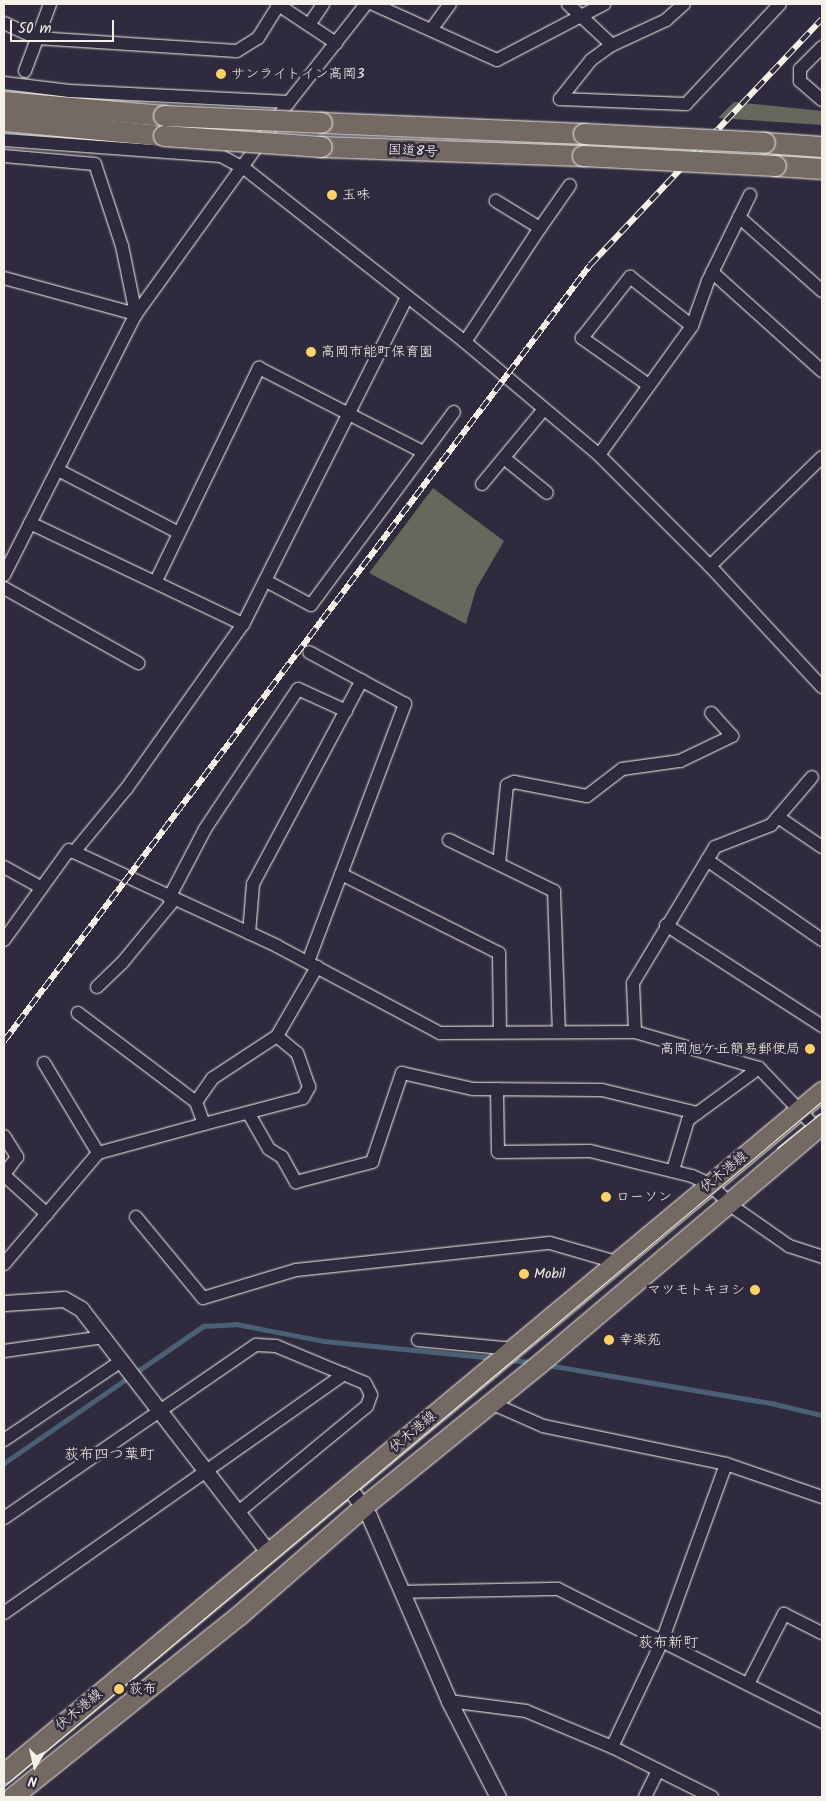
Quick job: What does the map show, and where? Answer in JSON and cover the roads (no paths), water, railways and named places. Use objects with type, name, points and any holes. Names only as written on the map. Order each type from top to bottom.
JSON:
[{"type":"highway","name":"国道8号","points":[[4,102],[164,116],[584,134],[822,147]]},
{"type":"highway","name":"国道8号","points":[[4,121],[164,136],[322,147],[583,156],[822,168]]},
{"type":"main road","name":"伏木港線","points":[[4,1772],[822,1091]]},
{"type":"main road","name":"伏木港線","points":[[12,1797],[238,1616],[364,1506],[491,1403],[728,1201],[820,1126]]},
{"type":"street","points":[[26,71],[36,38],[50,4]]},
{"type":"street","points":[[4,23],[36,38],[237,51],[258,38],[278,4],[336,43]]},
{"type":"street","points":[[310,25],[323,4]]},
{"type":"street","points":[[4,575],[136,314],[244,168],[290,102],[366,4]]},
{"type":"street","points":[[373,4],[497,60],[604,4]]},
{"type":"street","points":[[431,30],[450,4]]},
{"type":"street","points":[[568,4],[612,45]]},
{"type":"street","points":[[684,4],[666,20],[612,45],[591,60],[560,99],[686,104],[780,4]]},
{"type":"street","points":[[822,47],[800,69],[800,80],[822,100]]},
{"type":"street","points":[[4,82],[70,91],[290,102]]},
{"type":"street","points":[[4,140],[221,156],[244,168],[464,342],[599,455],[710,566],[822,687]]},
{"type":"street","points":[[4,156],[95,164],[122,246],[136,314]]},
{"type":"street","points":[[464,342],[570,185]]},
{"type":"street","points":[[599,455],[648,384],[692,326],[712,272],[750,194]]},
{"type":"street","points":[[496,201],[540,228]]},
{"type":"street","points":[[739,217],[822,291]]},
{"type":"street","points":[[712,272],[822,371]]},
{"type":"street","points":[[648,384],[582,338],[630,276],[692,326]]},
{"type":"street","points":[[5,281],[136,314]]},
{"type":"street","points":[[406,296],[243,624],[126,789],[74,852],[312,964],[440,1033],[635,1032],[759,1068],[820,1126]]},
{"type":"street","points":[[156,580],[259,368],[424,452]]},
{"type":"street","points":[[482,484],[544,409]]},
{"type":"street","points":[[266,580],[311,605],[454,412]]},
{"type":"street","points":[[710,566],[822,457]]},
{"type":"street","points":[[504,458],[547,493]]},
{"type":"street","points":[[58,470],[178,533]]},
{"type":"street","points":[[30,523],[106,560],[156,580],[243,624]]},
{"type":"street","points":[[4,588],[138,663]]},
{"type":"street","points":[[196,1102],[213,1078],[277,1036],[312,964],[341,874],[405,704],[309,652]]},
{"type":"street","points":[[248,933],[253,884],[362,680]]},
{"type":"street","points":[[96,987],[122,963],[171,899],[205,829],[298,689],[346,711]]},
{"type":"street","points":[[499,864],[507,784],[514,782],[587,796],[622,769],[680,760],[732,736],[711,713]]},
{"type":"street","points":[[635,1032],[633,983],[666,925],[715,847],[771,825],[812,777]]},
{"type":"street","points":[[778,817],[822,847]]},
{"type":"street","points":[[449,840],[554,891],[559,1031]]},
{"type":"street","points":[[4,940],[69,850]]},
{"type":"street","points":[[706,860],[822,940]]},
{"type":"street","points":[[4,867],[42,888]]},
{"type":"street","points":[[341,874],[499,953],[500,1032]]},
{"type":"street","points":[[666,925],[822,1026]]},
{"type":"street","points":[[78,1013],[196,1102],[204,1124]]},
{"type":"street","points":[[4,1264],[98,1153],[303,1098],[309,1087],[297,1053],[277,1036]]},
{"type":"street","points":[[44,1063],[98,1153]]},
{"type":"street","points":[[673,1170],[688,1120],[759,1068]]},
{"type":"street","points":[[249,1114],[269,1149],[282,1157],[296,1182],[372,1162],[402,1073],[472,1088],[602,1090],[697,1113]]},
{"type":"street","points":[[497,1089],[498,1152],[590,1151],[673,1170],[709,1184],[728,1201],[789,1246],[822,1257]]},
{"type":"street","points":[[4,1136],[17,1157],[4,1174],[47,1214]]},
{"type":"street","points":[[136,1217],[203,1298],[296,1270],[550,1243],[616,1262]]},
{"type":"street","points":[[4,1303],[64,1300],[81,1309],[269,1553]]},
{"type":"street","points":[[4,1351],[104,1337]]},
{"type":"street","points":[[418,1340],[513,1349]]},
{"type":"street","points":[[4,1518],[256,1345],[276,1346],[365,1383],[371,1395],[367,1406],[237,1513]]},
{"type":"street","points":[[4,1440],[121,1360]]},
{"type":"street","points":[[4,1613],[344,1374]]},
{"type":"street","points":[[491,1403],[543,1426],[726,1464],[822,1497]]},
{"type":"street","points":[[612,1747],[662,1641],[726,1464]]},
{"type":"street","points":[[348,1486],[364,1506],[449,1701],[498,1797]]},
{"type":"street","points":[[401,1592],[558,1589],[822,1722]]},
{"type":"street","points":[[748,1684],[784,1614],[822,1633]]},
{"type":"street","points":[[449,1701],[526,1711],[612,1747],[712,1797]]},
{"type":"street","points":[[645,1797],[658,1770]]},
{"type":"waterway","points":[[4,1463],[203,1326],[236,1324],[324,1341],[493,1358]]},
{"type":"waterway","points":[[509,1360],[531,1362]]},
{"type":"waterway","points":[[548,1365],[775,1404],[822,1415]]},
{"type":"tram line","points":[[4,1786],[822,1101]]},
{"type":"tram line","points":[[777,1148],[822,1112]]},
{"type":"railway","points":[[4,1041],[590,265],[822,19]]},
{"type":"place","name":"サンライトイン高岡3","points":[[221,74]]},
{"type":"place","name":"玉味","points":[[332,195]]},
{"type":"place","name":"高岡市能町保育園","points":[[311,352]]},
{"type":"place","name":"高岡旭ケ丘簡易郵便局","points":[[810,1049]]},
{"type":"place","name":"ローソン","points":[[606,1197]]},
{"type":"place","name":"Mobil","points":[[524,1274]]},
{"type":"place","name":"マツモトキヨシ","points":[[755,1290]]},
{"type":"place","name":"幸楽苑","points":[[609,1340]]},
{"type":"place","name":"荻布","points":[[119,1689]]},
{"type":"district","name":"荻布四つ葉町","points":[[109,1456]]},
{"type":"district","name":"荻布新町","points":[[668,1644]]}]
